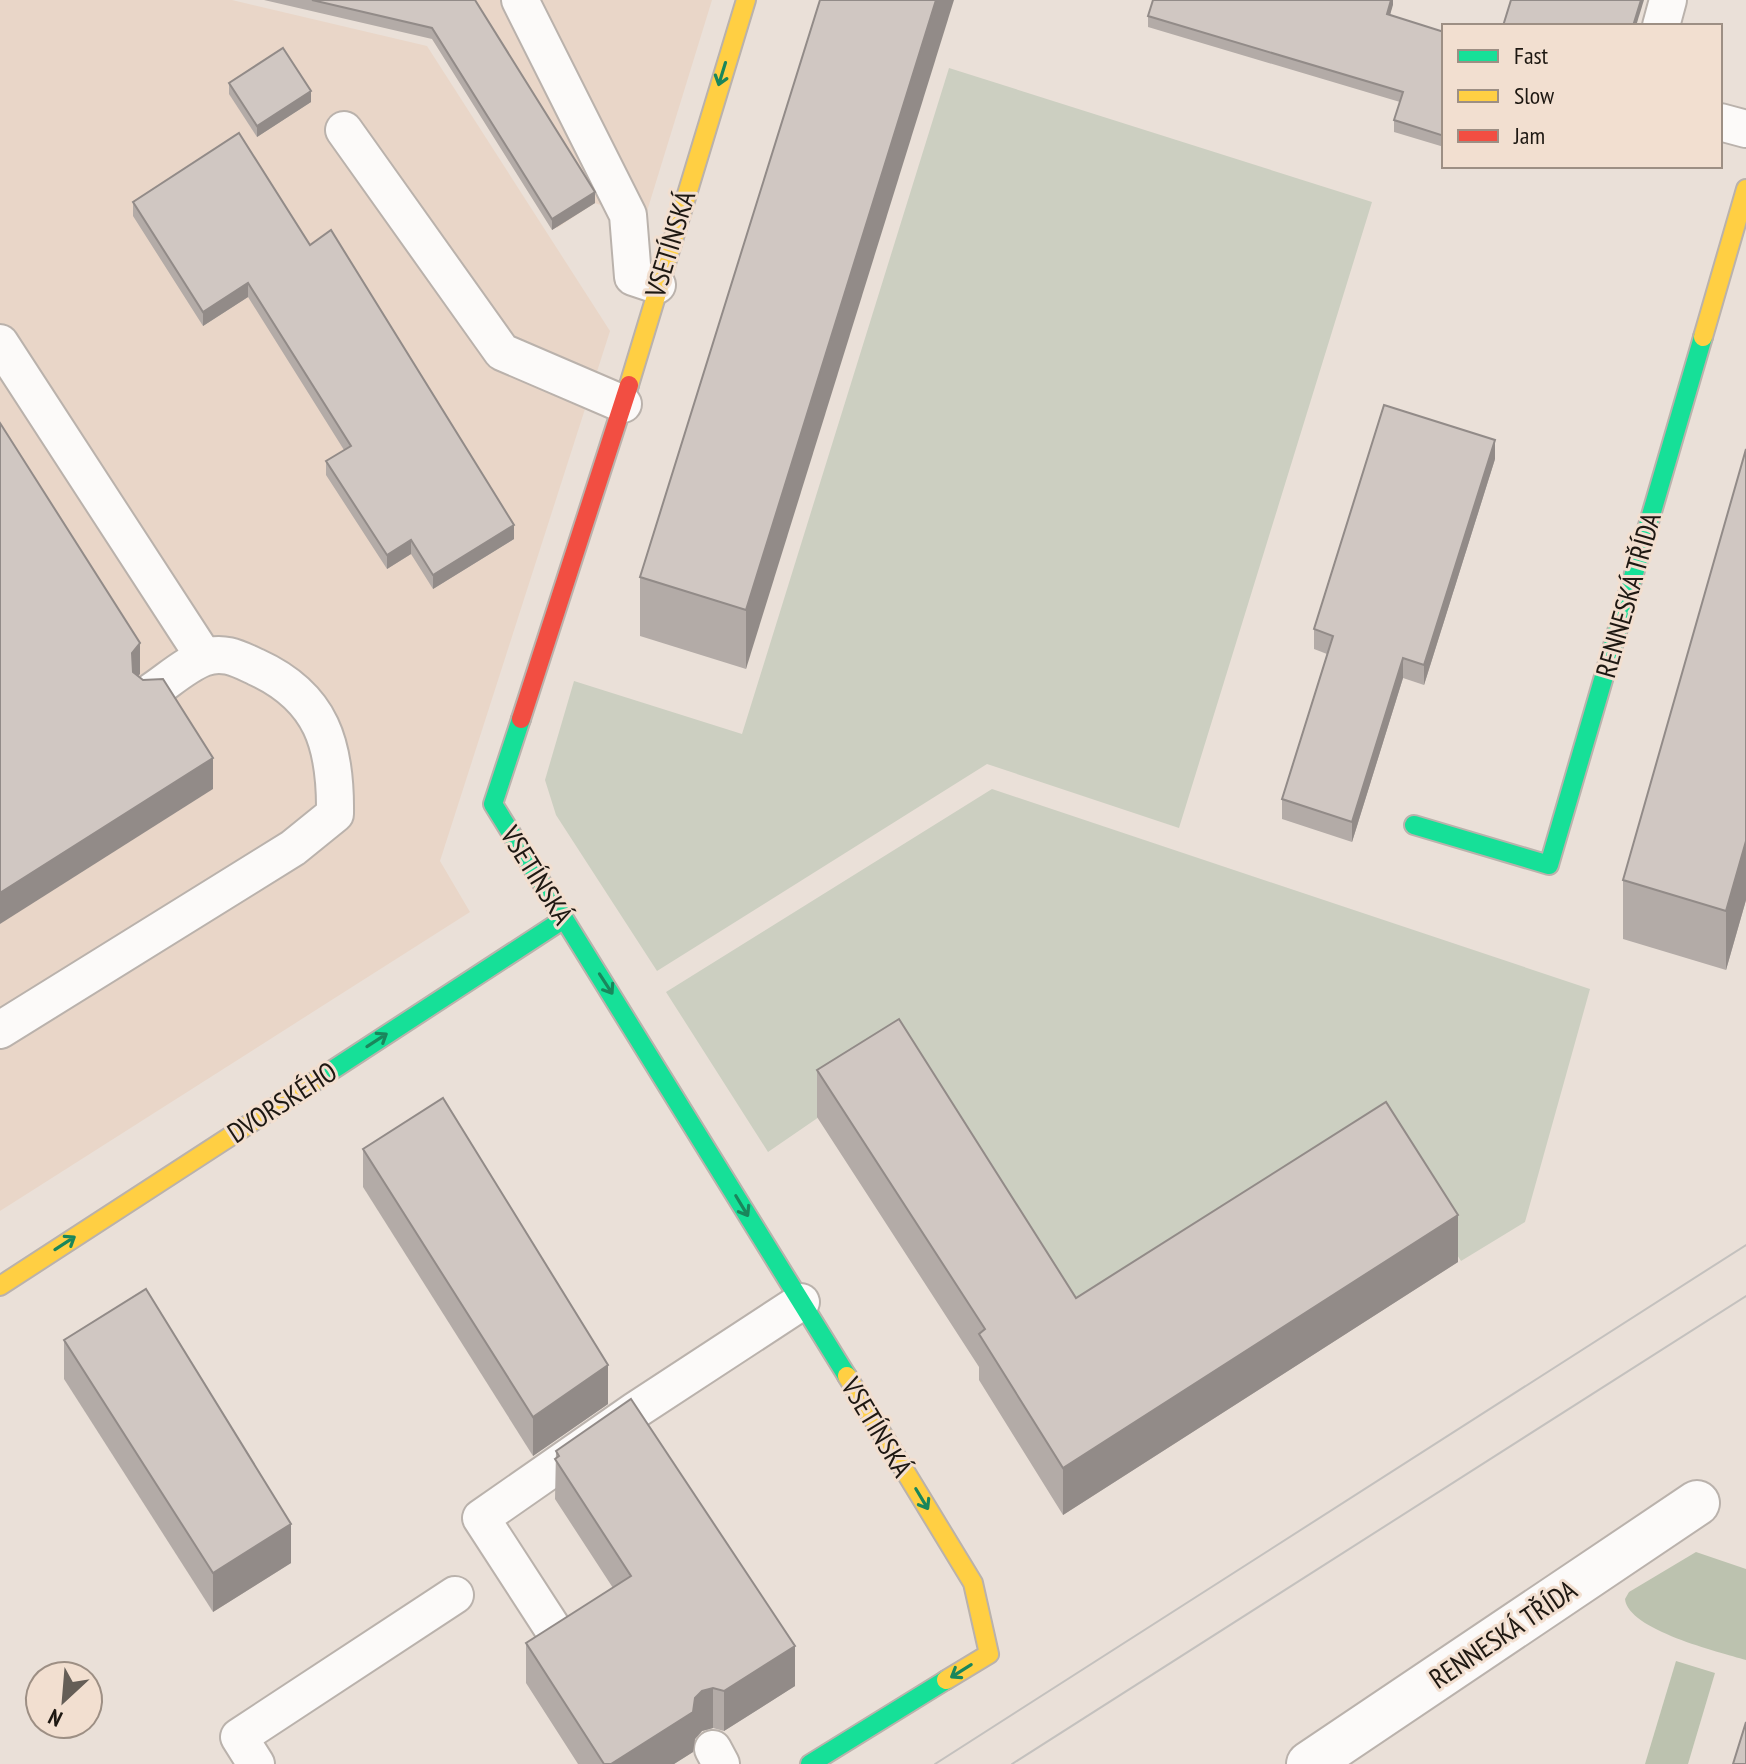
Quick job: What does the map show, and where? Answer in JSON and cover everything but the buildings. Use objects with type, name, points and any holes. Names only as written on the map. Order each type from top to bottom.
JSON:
[{"type":"street","name":"VSETÍNSKÁ","points":[[746,0],[623,404],[493,804],[624,1011],[973,1583],[989,1654],[810,1764]]},
{"type":"street","name":"RENNESKÁ TŘÍDA","points":[[1414,825],[1549,865],[1746,189]]},
{"type":"street","name":"DVORSKÉHO","points":[[0,1286],[564,919]]},
{"type":"street","name":"RENNESKÁ TŘÍDA","points":[[1309,1764],[1697,1503]]},
{"type":"lane","points":[[520,0],[628,215],[633,277],[657,285]]},
{"type":"lane","points":[[1662,24],[1668,0]]},
{"type":"lane","points":[[1722,123],[1746,129]]},
{"type":"lane","points":[[344,130],[502,352],[623,404]]},
{"type":"lane","points":[[0,343],[204,657]]},
{"type":"lane","points":[[0,1030],[293,848],[335,814],[336,767],[319,722],[287,681],[229,654],[204,657],[151,692]]},
{"type":"lane","points":[[551,1626],[481,1518],[636,1410],[801,1302]]},
{"type":"lane","points":[[256,1764],[239,1737],[455,1595]]},
{"type":"shaded area","points":[[0,0],[232,0],[427,46],[610,331],[440,861],[470,912],[0,1211]]},
{"type":"shaded area","points":[[265,0],[712,0],[644,221],[595,203],[557,228],[415,13]]},
{"type":"shaded area","points":[[949,68],[1372,202],[1179,828],[987,764],[657,971],[556,815],[545,780],[574,681],[742,734]]},
{"type":"shaded area","points":[[992,789],[1590,989],[1525,1222],[1461,1261],[1388,1148],[1072,1349],[819,1117],[768,1152],[666,992]]},
{"type":"green space","points":[[1696,1552],[1746,1569],[1746,1660],[1657,1630],[1630,1610],[1625,1599],[1629,1592]]},
{"type":"green space","points":[[1676,1661],[1715,1673],[1688,1764],[1645,1764]]},
{"type":"tram line","points":[[935,1764],[1746,1245]]},
{"type":"tram line","points":[[1012,1764],[1746,1296]]},
{"type":"traffic: fast","points":[[1414,825],[1549,865],[1703,337]]},
{"type":"traffic: fast","points":[[521,719],[493,804],[847,1376]]},
{"type":"traffic: fast","points":[[314,1082],[564,919]]},
{"type":"traffic: fast","points":[[810,1764],[946,1680]]},
{"type":"traffic: slow","points":[[629,385],[746,0]]},
{"type":"traffic: slow","points":[[1703,337],[1746,189]]},
{"type":"traffic: slow","points":[[0,1286],[314,1082]]},
{"type":"traffic: slow","points":[[847,1376],[973,1583],[989,1654],[946,1680]]},
{"type":"traffic: jam","points":[[521,719],[629,385]]}]
